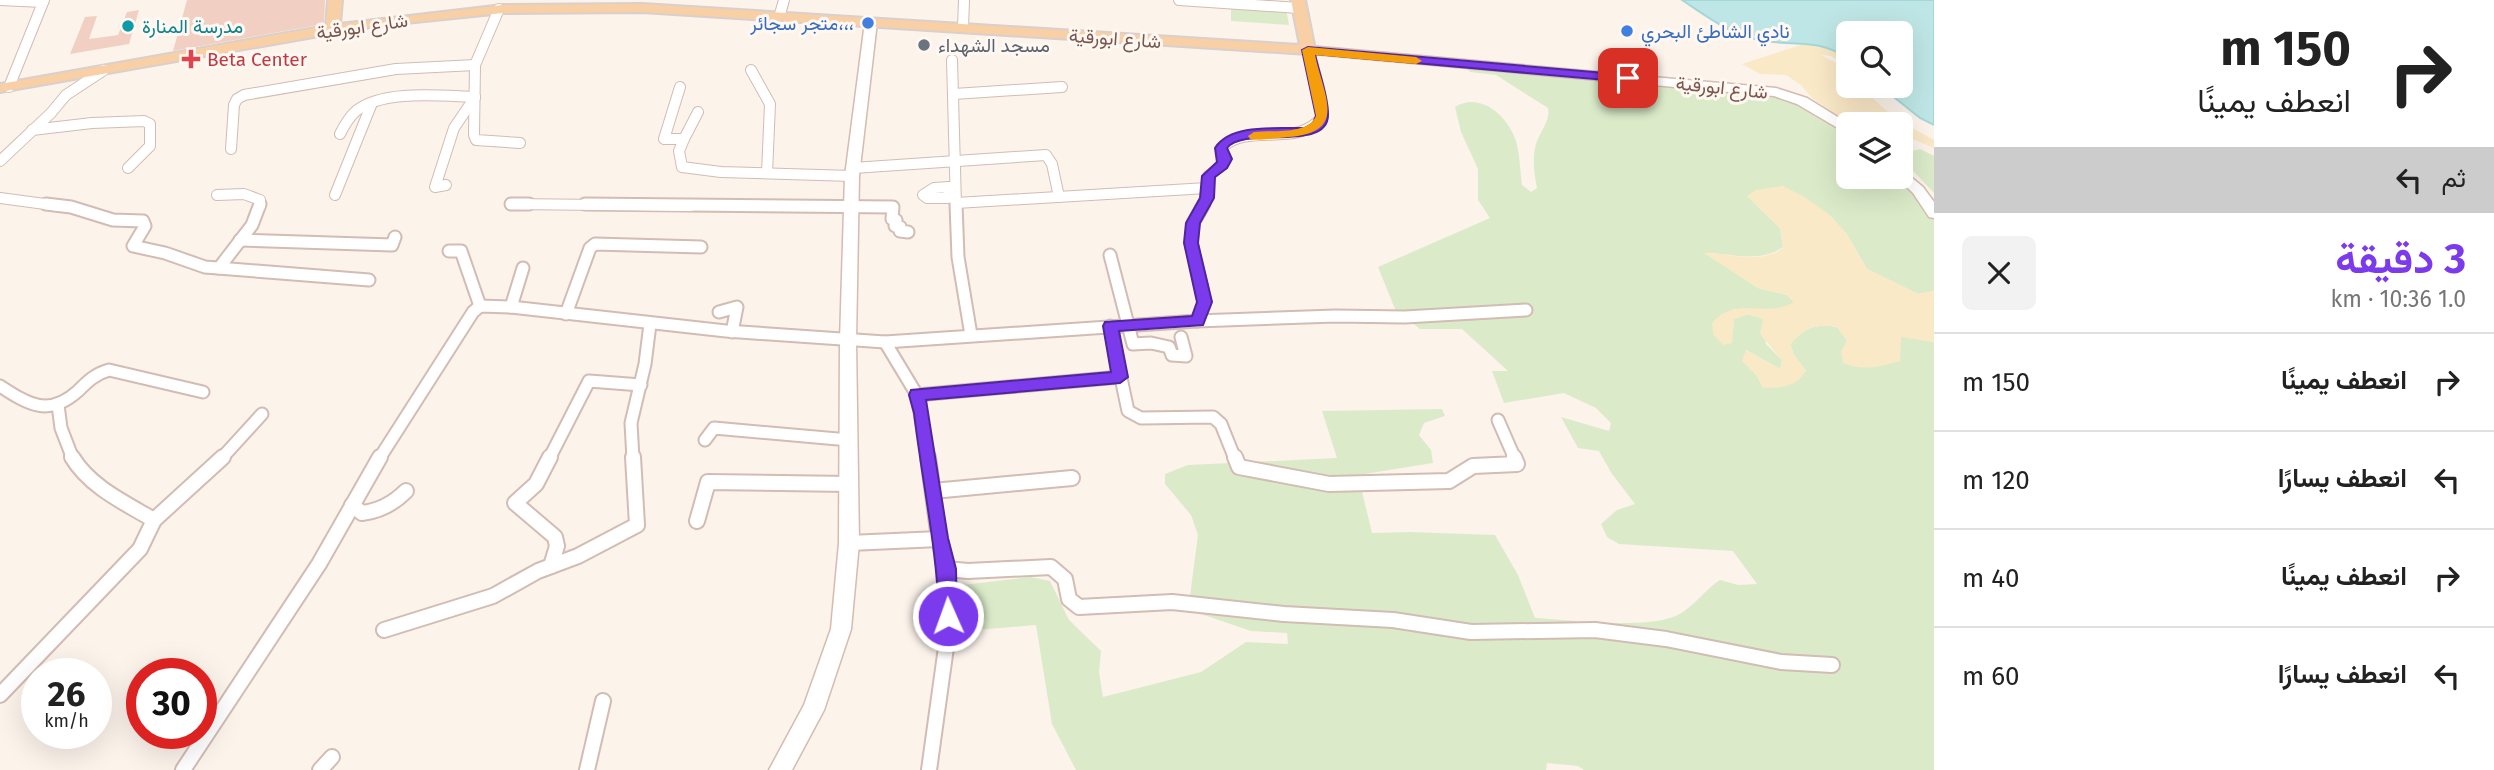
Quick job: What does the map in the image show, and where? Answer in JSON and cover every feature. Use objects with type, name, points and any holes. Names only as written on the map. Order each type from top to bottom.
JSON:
[{"type":"main road","points":[[333,29],[335,0]]},
{"type":"main road","points":[[1299,4],[1308,50]]},
{"type":"main road","name":"شارع ابورقية","points":[[5,87],[333,29],[499,9],[621,5],[782,7],[871,22],[1308,50],[1776,92],[1802,101],[1836,122]]},
{"type":"main road","points":[[780,770],[813,710],[842,629],[849,543],[848,341],[852,172],[871,22]]},
{"type":"main road","points":[[1913,185],[1934,214]]},
{"type":"street","points":[[963,27],[964,0]]},
{"type":"street","points":[[1179,0],[1299,4]]},
{"type":"street","points":[[0,1],[44,1],[5,87]]},
{"type":"street","points":[[499,9],[475,65],[476,140],[520,143]]},
{"type":"street","points":[[1197,321],[1205,302],[1191,243],[1193,223],[1207,198],[1208,176],[1223,165],[1225,159],[1221,148],[1225,142],[1237,136],[1307,131],[1318,125],[1322,116],[1308,50]]},
{"type":"street","points":[[952,60],[956,162],[952,188],[956,203],[958,257],[971,335]]},
{"type":"street","points":[[231,149],[234,104],[244,95],[396,69],[475,65]]},
{"type":"street","points":[[0,160],[66,95],[104,70]]},
{"type":"street","points":[[751,70],[754,82],[765,92],[770,106],[767,173]]},
{"type":"street","points":[[55,79],[66,95]]},
{"type":"street","points":[[680,87],[664,139],[684,139]]},
{"type":"street","points":[[954,94],[1062,88]]},
{"type":"street","points":[[340,134],[357,109],[372,103],[442,96],[475,97]]},
{"type":"street","points":[[446,185],[435,187],[454,128],[475,97]]},
{"type":"street","points":[[335,195],[372,103]]},
{"type":"street","points":[[698,112],[680,151],[682,167],[721,172],[852,172],[1046,155],[1052,164],[1059,197]]},
{"type":"street","points":[[33,130],[92,123],[144,121],[150,124],[150,146],[128,168]]},
{"type":"street","points":[[956,203],[1207,188]]},
{"type":"street","points":[[217,195],[244,194],[260,200],[261,211],[219,268]]},
{"type":"street","points":[[0,198],[71,207],[114,220],[143,221],[145,226],[133,246],[165,253],[205,267],[369,280]]},
{"type":"street","points":[[511,204],[893,207],[892,219],[895,220],[895,226],[900,227],[900,231],[908,232]]},
{"type":"street","points":[[240,240],[392,245],[395,237]]},
{"type":"street","points":[[566,314],[590,248],[595,244],[701,247]]},
{"type":"street","points":[[449,251],[461,251],[480,306]]},
{"type":"street","points":[[1110,255],[1133,344],[1152,343],[1169,347],[1172,355],[1186,356],[1181,337]]},
{"type":"street","points":[[511,307],[523,268]]},
{"type":"street","points":[[183,770],[319,564],[352,505],[473,312],[480,306],[511,307],[732,332],[885,342],[1197,321],[1335,316],[1405,317],[1526,310]]},
{"type":"street","points":[[719,312],[737,307],[732,332]]},
{"type":"street","points":[[384,630],[493,596],[637,525],[631,424],[641,385],[650,324]]},
{"type":"street","points":[[1110,326],[1120,377],[1132,415],[1141,418],[1213,417],[1221,424],[1239,467],[1329,484],[1450,481],[1473,466],[1517,464],[1498,420]]},
{"type":"street","points":[[885,342],[917,395],[946,569],[948,633],[929,770]]},
{"type":"street","points":[[0,386],[25,401],[51,407],[58,405],[96,374],[108,370],[203,392]]},
{"type":"street","points":[[917,395],[1120,377]]},
{"type":"street","points":[[551,566],[557,546],[555,537],[515,503],[536,484],[589,381],[641,385]]},
{"type":"street","points":[[58,405],[66,451],[96,486],[154,520]]},
{"type":"street","points":[[0,695],[140,549],[154,520],[226,454],[262,414]]},
{"type":"street","points":[[705,440],[714,428],[849,440]]},
{"type":"street","points":[[933,491],[1072,478]]},
{"type":"street","points":[[697,521],[708,482],[849,484]]},
{"type":"street","points":[[352,505],[362,513],[377,511],[393,505],[406,491]]},
{"type":"street","points":[[849,543],[939,538]]},
{"type":"street","points":[[946,569],[968,571],[1051,567],[1065,579],[1067,598],[1079,607],[1172,602],[1284,614],[1393,620],[1471,632],[1595,630],[1666,639],[1797,664],[1832,665]]},
{"type":"street","points":[[587,770],[603,701]]},
{"type":"street","points":[[320,770],[332,757]]},
{"type":"green space","points":[[1231,6],[1286,9],[1289,25],[1231,21]]},
{"type":"green space","points":[[1464,65],[1776,92],[1836,124],[1836,189],[1913,189],[1913,185],[1934,198],[1934,291],[1918,294],[1867,269],[1846,233],[1747,196],[1780,228],[1783,247],[1755,256],[1705,253],[1758,288],[1787,295],[1795,303],[1777,311],[1733,309],[1734,331],[1734,319],[1748,314],[1763,319],[1766,344],[1782,360],[1780,369],[1746,350],[1756,375],[1806,371],[1794,355],[1790,344],[1800,334],[1817,326],[1837,327],[1848,341],[1899,349],[1901,336],[1934,342],[1934,770],[1584,770],[1578,766],[1547,763],[1546,770],[1076,770],[1052,724],[1036,625],[964,631],[963,585],[1030,577],[1050,581],[1069,620],[1101,651],[1099,672],[1103,697],[1201,672],[1246,642],[1288,644],[1287,633],[1251,631],[1198,613],[1190,596],[1198,535],[1191,515],[1165,484],[1165,474],[1188,465],[1337,458],[1322,411],[1442,409],[1445,416],[1424,423],[1419,435],[1431,450],[1433,463],[1358,475],[1372,533],[1495,535],[1518,575],[1535,618],[1605,623],[1659,621],[1686,610],[1720,580],[1738,585],[1757,584],[1733,551],[1619,544],[1607,537],[1601,524],[1617,510],[1635,504],[1612,474],[1599,451],[1578,448],[1561,417],[1609,431],[1611,423],[1596,408],[1564,393],[1504,403],[1492,371],[1508,371],[1462,329],[1420,329],[1395,309],[1378,267],[1490,218],[1478,200],[1478,169],[1461,132],[1455,107],[1474,102],[1483,104],[1500,115],[1516,141],[1522,185],[1531,192],[1537,188],[1535,150],[1547,121],[1548,108],[1496,75],[1470,72]]},
{"type":"green space","points":[[1920,149],[1934,156],[1934,193],[1913,171],[1913,151]]},
{"type":"sand","points":[[1810,42],[1835,50],[1836,59],[1821,55],[1836,62],[1836,98],[1872,98],[1888,112],[1836,112],[1836,115],[1786,75],[1760,74],[1742,64]]},
{"type":"sand","points":[[1913,128],[1934,140],[1934,148],[1913,139]]},
{"type":"sand","points":[[1783,186],[1831,216],[1846,233],[1867,269],[1918,294],[1934,291],[1934,342],[1901,337],[1900,361],[1858,367],[1843,363],[1841,351],[1847,341],[1837,327],[1817,326],[1800,334],[1790,344],[1794,355],[1806,371],[1802,377],[1788,386],[1763,388],[1756,375],[1742,361],[1746,350],[1780,369],[1782,360],[1760,334],[1763,319],[1748,314],[1734,319],[1732,343],[1723,345],[1713,334],[1712,323],[1731,310],[1773,309],[1794,302],[1787,295],[1758,288],[1704,253],[1754,257],[1774,253],[1783,248],[1780,228],[1747,196],[1756,190]]},
{"type":"water","points":[[1682,0],[1934,0],[1934,125],[1920,118],[1895,98],[1913,98],[1913,21],[1836,21],[1836,51],[1815,45],[1749,38],[1719,24]]},
{"type":"building","points":[[187,0],[325,0],[324,24],[173,51]]},
{"type":"building","name":"مدرسة المنارة","points":[[139,10],[129,44],[70,54],[85,17],[97,16],[89,39],[118,35],[127,12]]},
{"type":"slow traffic","points":[[1254,136],[1307,131],[1318,125],[1322,116],[1308,50],[1416,61]]},
{"type":"place","name":"متجر سجائر،،،","points":[[868,23]]},
{"type":"place","name":"مدرسة المنارة","points":[[128,26]]},
{"type":"place","name":"نادي الشاطئ البحري","points":[[1627,31]]},
{"type":"place","name":"مسجد الشهداء","points":[[924,45]]},
{"type":"place","name":"Beta Center","points":[[191,59]]},
{"type":"route","points":[[948,616],[946,569],[917,395],[1120,377],[1110,326],[1197,321],[1205,302],[1191,243],[1193,223],[1207,198],[1208,176],[1223,165],[1225,159],[1221,148],[1225,142],[1237,136],[1271,136],[1307,131],[1318,125],[1322,116],[1308,50],[1628,78]]}]
